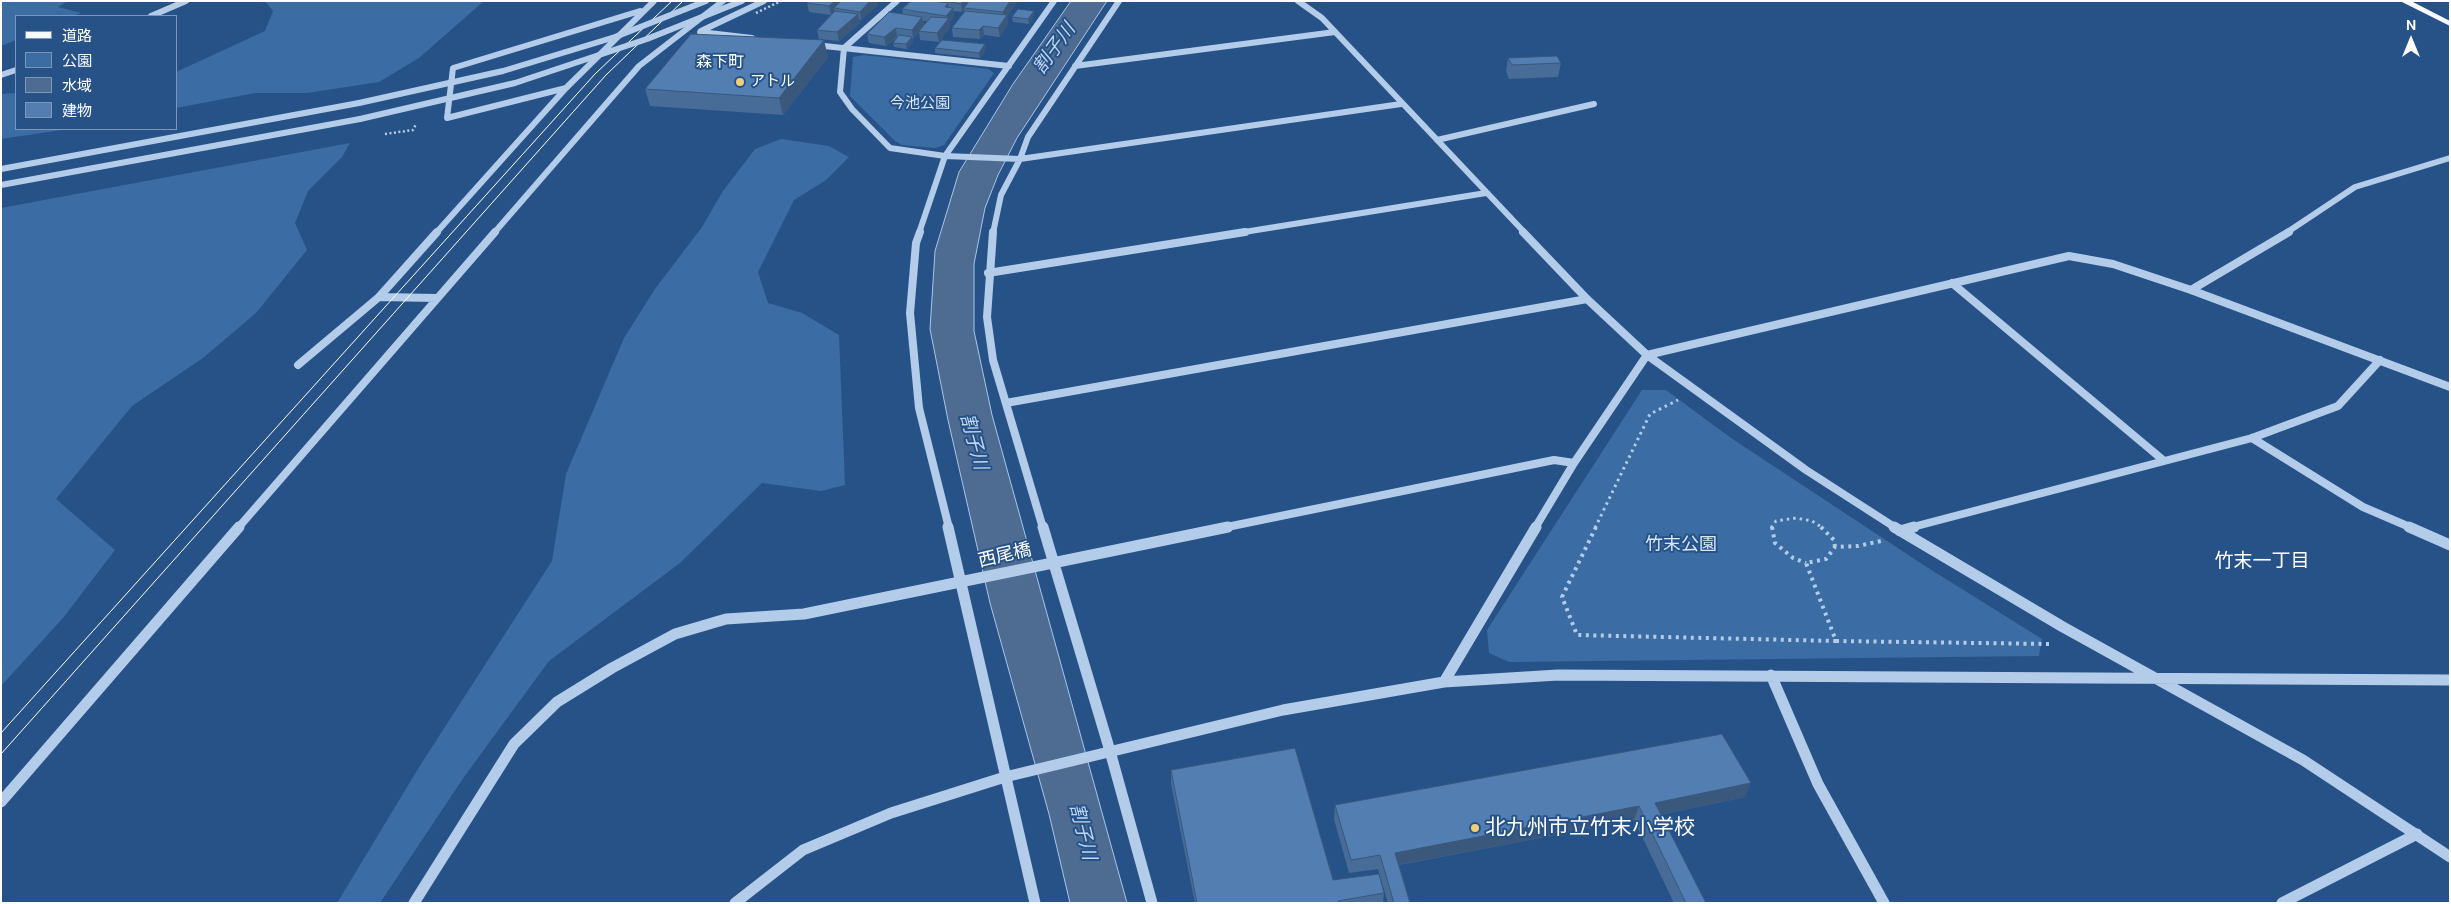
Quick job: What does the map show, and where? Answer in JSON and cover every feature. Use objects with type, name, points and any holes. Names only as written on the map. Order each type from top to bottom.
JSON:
[{"type":"main road","points":[[2404,1],[2450,24]]},
{"type":"street","points":[[153,15],[186,1]]},
{"type":"street","points":[[298,365],[379,297],[566,88],[654,1]]},
{"type":"street","points":[[1,169],[360,103],[503,71],[615,37],[706,1]]},
{"type":"street","points":[[1,802],[639,66],[723,1]]},
{"type":"street","points":[[1,185],[360,119],[515,83],[646,39],[742,1]]},
{"type":"street","points":[[639,66],[700,32],[764,1]]},
{"type":"street","points":[[897,1],[844,48],[840,92],[852,109],[890,148],[950,157],[1016,160],[1401,104]]},
{"type":"street","points":[[1035,903],[1005,777],[967,581],[919,408],[910,314],[916,244],[950,157],[1054,1]]},
{"type":"street","points":[[1119,1],[1028,137],[1001,195],[991,240],[988,273],[988,325],[993,360],[1048,563],[1110,751],[1152,903]]},
{"type":"street","points":[[1298,1],[1322,18],[1336,32],[1401,104],[1587,299],[1647,355],[1806,470],[1900,531],[2063,627],[2303,760],[2418,834],[2450,857]]},
{"type":"street","points":[[566,88],[447,118],[453,68],[557,38],[644,10]]},
{"type":"street","points":[[700,32],[758,38]]},
{"type":"street","points":[[1075,66],[1336,32]]},
{"type":"street","points":[[806,44],[1009,66]]},
{"type":"street","points":[[1,75],[15,70]]},
{"type":"street","points":[[1437,140],[1594,104]]},
{"type":"street","points":[[2191,290],[2293,229],[2355,187],[2450,158]]},
{"type":"street","points":[[988,273],[1486,193]]},
{"type":"street","points":[[1444,682],[1574,463],[1647,355],[2069,256],[2113,264],[2191,290],[2450,387]]},
{"type":"street","points":[[1952,283],[2163,460]]},
{"type":"street","points":[[379,297],[437,298]]},
{"type":"street","points":[[1006,403],[1587,299]]},
{"type":"street","points":[[1900,531],[2252,438],[2338,406],[2380,360]]},
{"type":"street","points":[[2252,438],[2363,507],[2450,545]]},
{"type":"street","name":"西尾橋","points":[[414,903],[514,744],[557,702],[612,668],[675,634],[726,619],[804,614],[1554,460],[1574,463]]},
{"type":"street","points":[[735,903],[803,850],[891,813],[1005,777],[1283,710],[1444,682],[1558,675],[2450,680]]},
{"type":"street","points":[[1771,675],[1818,784],[1884,903]]},
{"type":"street","points":[[2282,903],[2418,834]]},
{"type":"path","points":[[1697,391],[1650,414],[1562,597],[1578,634],[1836,641],[2056,644],[2063,627]]},
{"type":"path","points":[[1796,518],[1812,521],[1828,532],[1834,540],[1835,547],[1826,559],[1806,563],[1793,558],[1775,543],[1771,528],[1776,522],[1796,518]]},
{"type":"path","points":[[1835,547],[1858,546],[1882,541],[1900,531]]},
{"type":"path","points":[[1806,563],[1836,641]]},
{"type":"green space","points":[[1,1],[68,1],[58,7],[81,13],[76,15],[15,15],[15,40],[1,46]]},
{"type":"green space","points":[[265,1],[484,1],[419,58],[379,82],[307,93],[255,93],[178,108],[178,71],[265,31],[273,11]]},
{"type":"green space","name":"今池公園","points":[[864,55],[988,69],[994,73],[944,145],[935,148],[902,145],[895,141],[850,96],[853,57]]},
{"type":"green space","points":[[15,93],[15,130],[62,130],[1,139],[1,94]]},
{"type":"green space","points":[[781,139],[829,146],[849,157],[826,180],[794,200],[758,272],[768,303],[802,313],[839,335],[845,485],[821,491],[762,483],[680,563],[549,661],[464,777],[380,903],[337,903],[421,764],[552,561],[566,474],[624,338],[655,289],[702,227],[723,191],[755,149]]},
{"type":"green space","points":[[350,143],[342,157],[308,191],[295,223],[307,250],[256,313],[203,358],[132,406],[56,499],[115,550],[63,618],[1,686],[1,208]]},
{"type":"green space","name":"竹末公園","points":[[1642,390],[1666,390],[1731,438],[1925,566],[2042,639],[2039,656],[1509,662],[1489,653],[1487,630]]},
{"type":"water","name":"割子川","points":[[1071,1],[1107,1],[1017,138],[998,175],[985,208],[974,264],[974,331],[992,415],[1127,903],[1070,903],[1049,814],[990,603],[948,420],[930,329],[935,251],[959,172],[1013,84]]},
{"type":"building","points":[[809,1],[835,1],[829,6],[807,3]]},
{"type":"building","points":[[841,1],[870,1],[860,12],[834,8]]},
{"type":"building","points":[[911,1],[948,3],[945,7],[953,8],[946,16],[902,9]]},
{"type":"building","points":[[945,1],[963,1],[961,4]]},
{"type":"building","points":[[969,1],[1010,1],[1003,12],[964,8]]},
{"type":"building","points":[[1018,9],[1034,11],[1028,19],[1012,17]]},
{"type":"building","points":[[835,11],[858,14],[837,32],[817,30]]},
{"type":"building","points":[[965,11],[1007,15],[998,28],[983,26],[979,30],[952,28]]},
{"type":"building","points":[[889,12],[922,17],[912,30],[896,28],[884,37],[867,34]]},
{"type":"building","points":[[931,17],[949,18],[937,33],[919,31]]},
{"type":"building","name":"アトル","points":[[691,34],[824,40],[779,98],[645,89]]},
{"type":"building","points":[[899,35],[912,37],[906,44],[893,43]]},
{"type":"building","points":[[942,40],[985,44],[979,53],[935,48]]},
{"type":"building","points":[[1557,56],[1561,63],[1512,65],[1508,58]]},
{"type":"building","points":[[1722,734],[1751,783],[1655,803],[1706,903],[1686,903],[1639,806],[1395,853],[1410,903],[1394,903],[1380,855],[1351,860],[1335,805]]},
{"type":"building","points":[[1295,748],[1333,880],[1379,874],[1384,893],[1338,901],[1338,903],[1197,903],[1171,770]]},
{"type":"tram line","points":[[1,733],[595,74],[672,1]]},
{"type":"tram line","points":[[1,754],[606,75],[683,1]]},
{"type":"place","name":"アトル","points":[[740,82]]},
{"type":"place","name":"北九州市立竹末小学校","points":[[1475,828]]},
{"type":"district","name":"森下町","points":[[720,63]]},
{"type":"district","name":"竹末一丁目","points":[[2262,562]]}]
